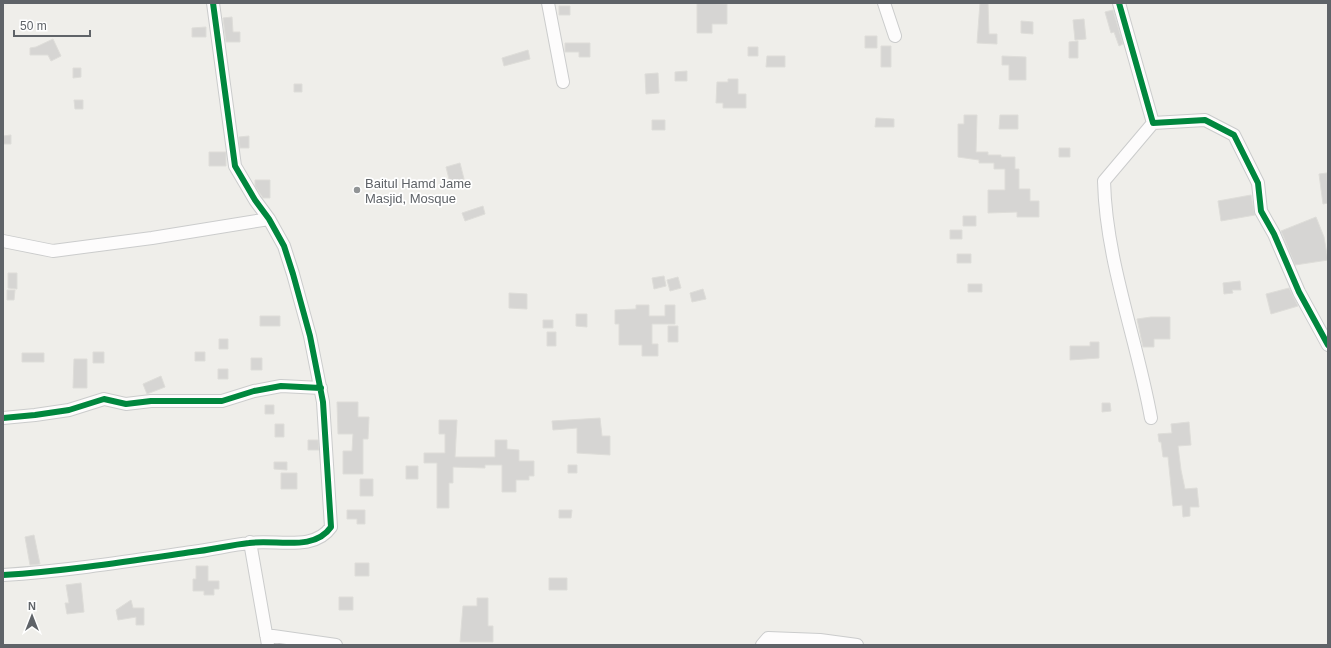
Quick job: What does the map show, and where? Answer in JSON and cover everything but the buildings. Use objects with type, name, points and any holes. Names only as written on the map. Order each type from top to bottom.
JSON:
[{"type":"street","points":[[3,575],[34,573],[163,556],[250,542],[311,542],[326,535],[331,527],[320,388],[310,336],[284,246],[269,219],[255,200],[235,166],[213,3]]},
{"type":"street","points":[[548,3],[562,82]]},
{"type":"street","points":[[884,3],[895,36]]},
{"type":"street","points":[[1119,3],[1153,123]]},
{"type":"street","points":[[1151,418],[1144,379],[1119,289],[1104,208],[1104,181],[1153,123],[1205,120],[1234,136],[1258,183],[1261,211],[1274,234],[1300,292],[1328,345]]},
{"type":"street","points":[[3,241],[53,251],[152,238],[269,219]]},
{"type":"street","points":[[3,418],[69,410],[104,399],[126,404],[151,401],[222,401],[254,391],[281,386],[320,388]]},
{"type":"street","points":[[250,542],[267,640],[336,645]]},
{"type":"street","points":[[762,645],[768,638],[820,640],[857,645]]},
{"type":"cycle path","points":[[3,575],[98,565],[249,543],[305,542],[324,535],[331,527],[323,402],[310,336],[284,246],[269,219],[255,200],[235,166],[213,3]]},
{"type":"cycle path","points":[[1119,3],[1153,123],[1205,120],[1234,135],[1258,183],[1261,211],[1274,234],[1299,292],[1328,345]]},
{"type":"cycle path","points":[[3,418],[69,410],[104,399],[126,404],[151,401],[222,401],[254,391],[281,386],[321,388]]},
{"type":"place","name":"Baitul Hamd Jame Masjid, Mosque","points":[[357,190]]}]
